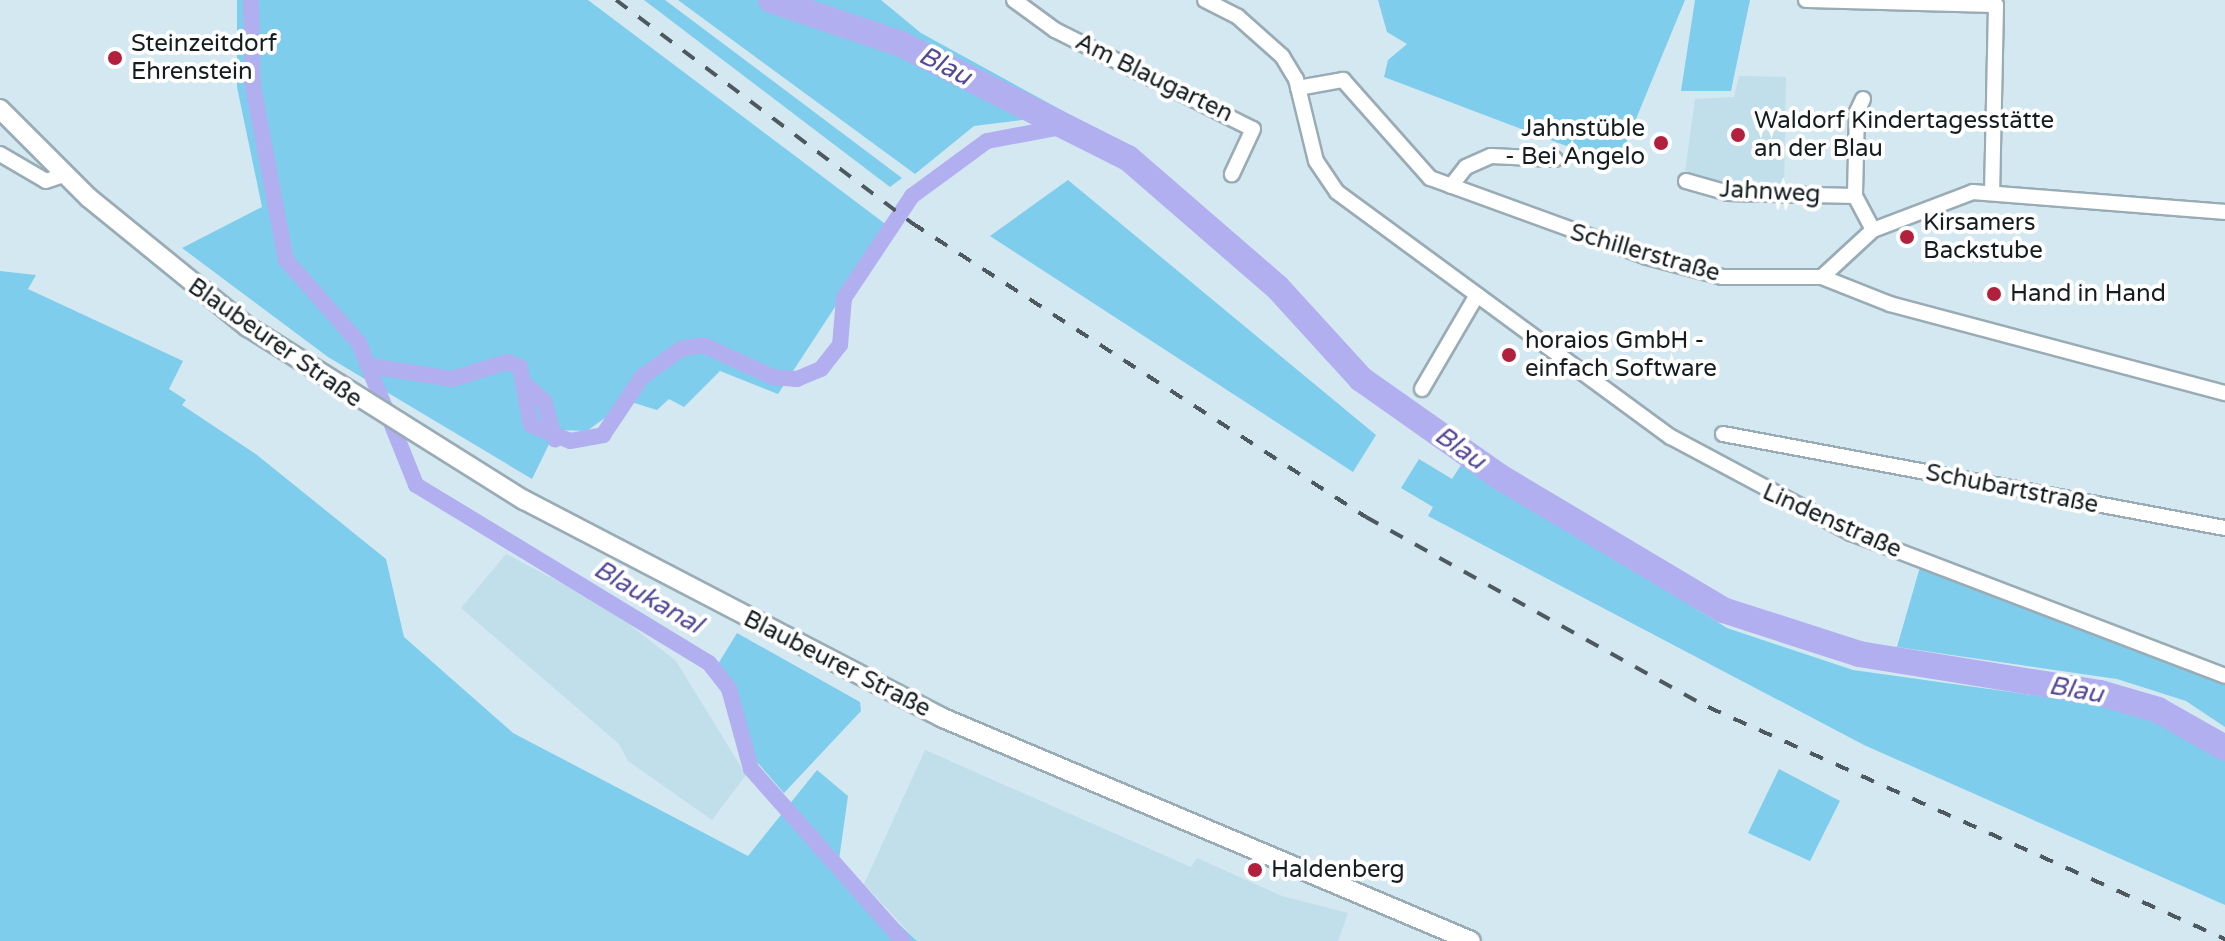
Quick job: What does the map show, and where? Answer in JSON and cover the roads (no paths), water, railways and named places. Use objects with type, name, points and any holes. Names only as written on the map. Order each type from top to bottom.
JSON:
[{"type":"main road","name":"Blaubeurer Straße","points":[[0,109],[89,198],[248,327],[383,418],[622,554],[943,718],[1471,941]]},
{"type":"street","name":"Am Blaugarten","points":[[1014,0],[1055,30],[1253,129],[1232,174]]},
{"type":"street","name":"Lindenstraße","points":[[1205,0],[1270,42],[1298,88],[1328,183],[1650,423],[1743,480],[1888,548],[2225,676]]},
{"type":"street","points":[[1806,0],[1996,5],[1992,189]]},
{"type":"street","name":"Schillerstraße","points":[[1298,88],[1324,80],[1354,86],[1416,168],[1451,186],[1692,271],[1822,277],[1899,307],[2225,393]]},
{"type":"street","name":"Jahnweg","points":[[1863,99],[1857,112],[1855,196],[1873,230]]},
{"type":"street","points":[[0,154],[46,181],[63,175]]},
{"type":"street","points":[[1451,186],[1466,167],[1491,156],[1555,159]]},
{"type":"street","name":"Jahnweg","points":[[1686,181],[1728,193],[1855,196]]},
{"type":"street","points":[[1822,277],[1873,230],[1928,204],[1992,189],[2225,212]]},
{"type":"street","points":[[1422,389],[1477,295]]},
{"type":"street","name":"Schubartstraße","points":[[1723,434],[2225,528]]},
{"type":"waterway","name":"Blaukanal","points":[[251,0],[253,86],[286,260],[359,343],[416,485],[709,663],[729,689],[751,769],[903,941]]},
{"type":"waterway","name":"Blau","points":[[771,0],[901,44],[1128,158],[1277,287],[1361,379],[1500,477],[1723,610],[1859,654],[2100,693],[2158,710],[2225,748]]},
{"type":"waterway","name":"Blaukanal","points":[[370,366],[452,379],[507,362],[520,367],[531,425],[570,441],[603,435],[642,377],[681,349],[703,345],[773,377],[797,379],[821,369],[840,345],[844,298],[912,196],[987,141],[1061,127]]},
{"type":"waterway","name":"Blaukanal","points":[[525,384],[544,401],[555,439]]},
{"type":"railway","points":[[616,0],[912,223],[1366,517],[1708,707],[2225,939]]},
{"type":"place","name":"Steinzeitdorf Ehrenstein","points":[[115,58]]},
{"type":"place","name":"Waldorf Kindertagesstätte an der Blau","points":[[1738,135]]},
{"type":"place","name":"Jahnstüble - Bei Angelo","points":[[1661,143]]},
{"type":"place","name":"Kirsamers Backstube","points":[[1907,237]]},
{"type":"place","name":"Hand in Hand","points":[[1994,294]]},
{"type":"place","name":"horaios GmbH - einfach Software","points":[[1509,355]]},
{"type":"place","name":"Haldenberg","points":[[1255,870]]}]
